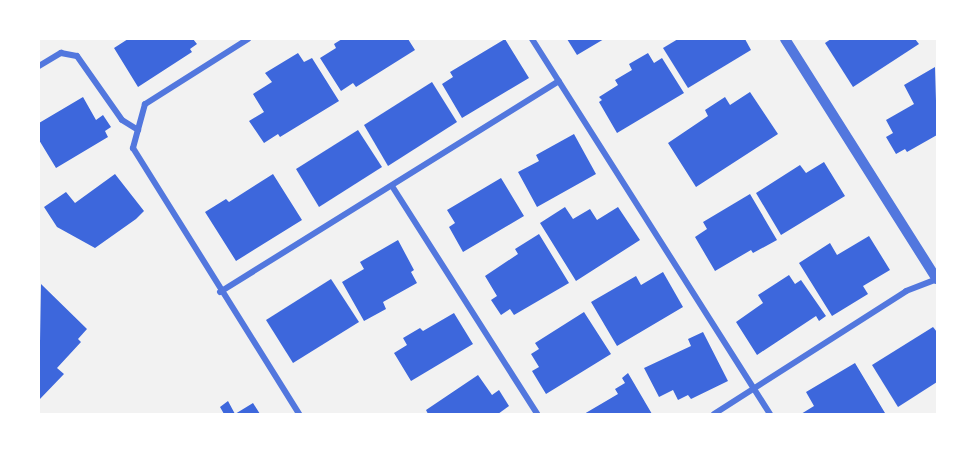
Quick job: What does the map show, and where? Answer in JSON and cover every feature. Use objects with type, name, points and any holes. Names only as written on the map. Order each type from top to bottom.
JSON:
[{"type":"street","points":[[248,39],[145,104],[133,148],[220,292],[299,414]]},
{"type":"street","points":[[532,39],[770,414]]},
{"type":"street","points":[[714,414],[906,291],[937,279],[785,39]]},
{"type":"street","points":[[39,66],[60,53],[77,56],[122,120],[138,129]]},
{"type":"street","points":[[220,292],[559,81]]},
{"type":"street","points":[[392,186],[537,414]]},
{"type":"building","points":[[128,39],[193,39],[197,44],[190,49],[192,52],[138,87],[114,48]]},
{"type":"building","points":[[342,39],[408,39],[415,50],[356,87],[353,83],[341,91],[320,58],[336,48],[334,44]]},
{"type":"building","points":[[505,39],[529,78],[462,118],[442,84],[453,77],[450,72]]},
{"type":"building","points":[[567,39],[604,39],[577,55]]},
{"type":"building","points":[[678,39],[745,39],[751,50],[688,88],[663,48]]},
{"type":"building","points":[[831,39],[915,39],[919,44],[853,87],[825,43]]},
{"type":"building","points":[[298,53],[304,62],[312,58],[339,101],[280,137],[278,134],[264,143],[249,121],[264,112],[253,94],[272,82],[265,73]]},
{"type":"building","points":[[648,53],[654,63],[662,58],[684,93],[617,133],[599,102],[602,100],[599,97],[618,85],[615,80],[632,70],[629,64]]},
{"type":"building","points":[[935,67],[937,135],[907,152],[905,149],[896,154],[886,137],[893,133],[886,120],[914,104],[904,85]]},
{"type":"building","points":[[432,82],[457,122],[388,166],[364,125]]},
{"type":"building","points":[[750,92],[778,134],[696,187],[668,143],[708,116],[705,110],[725,97],[730,105]]},
{"type":"building","points":[[83,97],[96,120],[103,115],[111,127],[105,131],[108,137],[56,168],[39,140],[39,123]]},
{"type":"building","points":[[358,130],[382,167],[319,207],[296,169]]},
{"type":"building","points":[[574,134],[596,174],[537,207],[518,172],[539,161],[536,155]]},
{"type":"building","points":[[824,162],[845,196],[781,235],[756,193],[800,165],[806,173]]},
{"type":"building","points":[[115,174],[144,211],[136,219],[95,248],[57,227],[44,207],[66,192],[75,203]]},
{"type":"building","points":[[273,174],[302,220],[236,261],[205,212],[226,199],[229,202]]},
{"type":"building","points":[[501,178],[524,216],[463,252],[449,227],[455,223],[447,210]]},
{"type":"building","points":[[750,194],[777,240],[753,253],[751,250],[715,271],[695,237],[707,229],[703,222]]},
{"type":"building","points":[[565,207],[573,219],[590,209],[597,220],[618,207],[640,240],[576,281],[540,223]]},
{"type":"building","points":[[539,234],[569,283],[514,315],[510,309],[501,315],[491,300],[497,296],[485,276],[518,254],[515,249]]},
{"type":"building","points":[[869,236],[890,270],[863,286],[868,294],[832,316],[799,263],[830,243],[837,255]]},
{"type":"building","points":[[398,240],[414,270],[411,272],[417,283],[383,302],[386,309],[364,321],[342,282],[364,269],[360,262]]},
{"type":"building","points":[[663,272],[683,307],[617,346],[591,302],[636,276],[641,285]]},
{"type":"building","points":[[789,275],[795,284],[801,280],[826,316],[819,321],[816,316],[757,355],[736,322],[763,303],[758,295]]},
{"type":"building","points":[[331,279],[359,322],[293,363],[266,320]]},
{"type":"building","points":[[41,284],[87,329],[78,339],[81,342],[57,368],[64,374],[39,400]]},
{"type":"building","points":[[584,312],[611,354],[546,394],[532,371],[539,367],[531,354],[539,349],[535,343]]},
{"type":"building","points":[[454,313],[473,344],[411,381],[394,353],[407,345],[403,338],[420,328],[423,331]]},
{"type":"building","points":[[933,327],[937,332],[937,382],[898,407],[872,365]]},
{"type":"building","points":[[703,332],[728,381],[691,399],[688,395],[678,400],[673,390],[659,397],[644,368],[691,346],[688,339]]},
{"type":"building","points":[[855,363],[885,413],[801,414],[814,406],[806,392]]},
{"type":"building","points":[[628,373],[652,414],[584,414],[618,394],[615,389],[625,383],[622,378]]},
{"type":"building","points":[[478,375],[492,395],[499,390],[509,406],[498,414],[428,414],[426,410]]},
{"type":"building","points":[[228,401],[235,414],[224,414],[220,407]]},
{"type":"building","points":[[253,403],[260,414],[235,414]]}]
